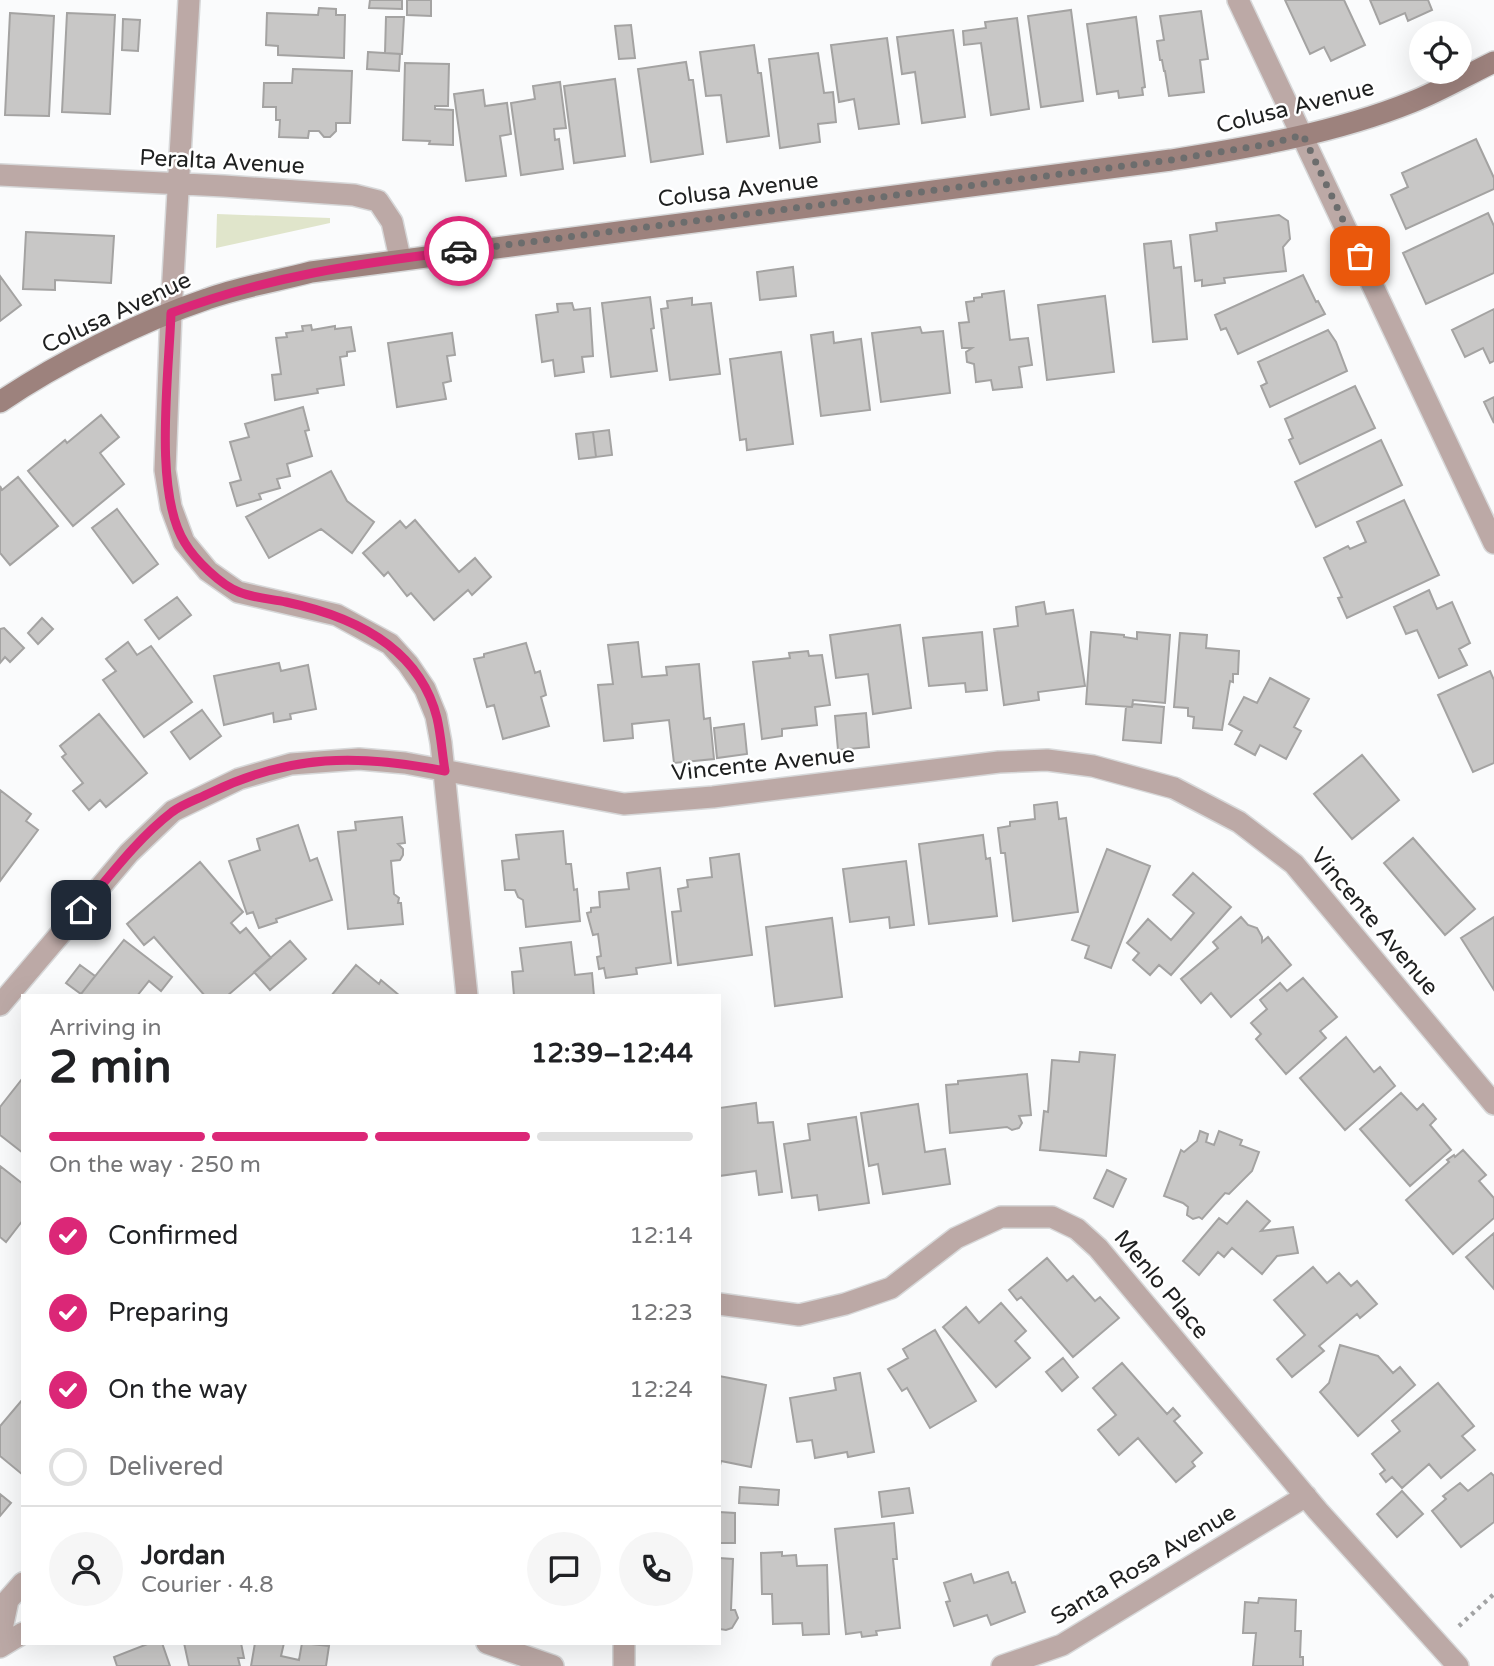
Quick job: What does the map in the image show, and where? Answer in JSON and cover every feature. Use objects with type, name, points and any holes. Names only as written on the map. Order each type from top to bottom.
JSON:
[{"type":"street","points":[[190,0],[171,313],[165,470],[171,507],[184,542],[208,570],[238,592],[337,615],[390,644],[425,689],[436,716],[445,771],[467,994]]},
{"type":"street","points":[[1238,0],[1494,543]]},
{"type":"street","name":"Colusa Avenue","points":[[0,402],[33,380],[171,313],[208,298],[311,272],[400,258],[1171,160],[1269,144],[1414,102],[1494,62]]},
{"type":"street","name":"Peralta Avenue","points":[[0,175],[354,195],[377,201],[392,222],[400,258]]},
{"type":"street","name":"Vincente Avenue","points":[[0,1005],[129,853],[173,811],[239,779],[291,764],[359,758],[405,763],[624,804],[713,797],[999,762],[1047,760],[1093,766],[1174,788],[1239,822],[1294,864],[1494,1104]]},
{"type":"street","name":"Menlo Place","points":[[721,1304],[799,1315],[845,1304],[891,1288],[956,1238],[1001,1217],[1052,1217],[1077,1229],[1098,1248],[1306,1496],[1458,1666]]},
{"type":"street","name":"Santa Rosa Avenue","points":[[1002,1666],[1062,1645],[1306,1496]]},
{"type":"street","points":[[0,1638],[8,1600],[21,1585]]},
{"type":"street","points":[[0,1647],[21,1634]]},
{"type":"street","points":[[493,1645],[553,1666]]},
{"type":"street","points":[[624,1645],[624,1666]]},
{"type":"path","points":[[1439,1645],[1494,1594]]},
{"type":"green space","points":[[217,214],[330,218],[330,223],[216,248]]},
{"type":"building","points":[[370,0],[402,0],[402,9],[369,8]]},
{"type":"building","points":[[407,0],[431,0],[431,16],[407,15]]},
{"type":"building","points":[[1285,0],[1344,0],[1365,45],[1331,61],[1324,47],[1310,54]]},
{"type":"building","points":[[1370,0],[1428,0],[1432,10],[1408,21],[1405,13],[1380,24]]},
{"type":"building","points":[[319,8],[336,9],[336,15],[345,15],[344,58],[278,55],[278,46],[266,45],[267,13],[318,15]]},
{"type":"building","points":[[1071,10],[1083,101],[1041,107],[1028,16]]},
{"type":"building","points":[[1201,11],[1208,59],[1200,60],[1204,92],[1169,96],[1157,41],[1164,40],[1160,16]]},
{"type":"building","points":[[10,13],[54,16],[49,116],[5,115]]},
{"type":"building","points":[[67,13],[115,15],[110,114],[62,112]]},
{"type":"building","points":[[386,17],[404,17],[402,54],[385,53]]},
{"type":"building","points":[[1136,17],[1145,87],[1142,88],[1143,95],[1119,98],[1118,91],[1097,94],[1087,24]]},
{"type":"building","points":[[1017,18],[1029,109],[991,115],[981,43],[964,45],[963,31],[986,28],[985,22]]},
{"type":"building","points":[[123,19],[140,20],[138,51],[122,50]]},
{"type":"building","points":[[631,25],[635,58],[619,59],[615,26]]},
{"type":"building","points":[[953,30],[965,117],[922,123],[915,72],[902,74],[897,37]]},
{"type":"building","points":[[887,38],[899,124],[859,129],[854,99],[839,102],[831,45]]},
{"type":"building","points":[[754,45],[758,73],[761,73],[769,136],[727,142],[721,95],[706,96],[700,52]]},
{"type":"building","points":[[368,52],[400,54],[399,71],[367,69]]},
{"type":"building","points":[[818,53],[824,93],[833,92],[836,122],[818,124],[820,142],[780,148],[769,59]]},
{"type":"building","points":[[686,62],[689,80],[693,80],[703,154],[651,162],[638,69]]},
{"type":"building","points":[[405,63],[449,64],[448,106],[435,106],[435,109],[453,110],[453,145],[403,140]]},
{"type":"building","points":[[293,69],[352,71],[350,123],[336,123],[336,131],[330,137],[324,137],[319,131],[309,131],[308,138],[279,137],[280,120],[276,120],[276,107],[263,107],[264,83],[292,83]]},
{"type":"building","points":[[615,79],[625,156],[574,163],[564,86]]},
{"type":"building","points":[[560,82],[566,128],[554,129],[555,140],[559,139],[563,169],[521,175],[511,103],[535,99],[533,86]]},
{"type":"building","points":[[483,90],[485,106],[507,103],[511,134],[500,136],[506,176],[466,181],[454,94]]},
{"type":"building","points":[[1476,139],[1494,178],[1494,189],[1406,229],[1391,195],[1408,187],[1402,173]]},
{"type":"building","points":[[1488,213],[1494,226],[1494,273],[1426,304],[1403,253]]},
{"type":"building","points":[[1279,215],[1288,221],[1290,239],[1283,247],[1286,271],[1224,278],[1225,283],[1202,286],[1202,280],[1195,281],[1190,235],[1217,231],[1216,223]]},
{"type":"building","points":[[26,232],[114,236],[111,283],[55,280],[55,290],[23,289]]},
{"type":"building","points":[[1171,241],[1174,268],[1181,267],[1187,339],[1153,342],[1144,244]]},
{"type":"building","points":[[793,267],[796,296],[760,300],[757,272]]},
{"type":"building","points":[[1303,275],[1325,314],[1238,354],[1226,328],[1221,330],[1215,315]]},
{"type":"building","points":[[0,276],[21,305],[0,321]]},
{"type":"building","points":[[1004,291],[1010,340],[1028,338],[1032,365],[1019,367],[1022,387],[993,390],[991,380],[976,382],[974,364],[967,362],[966,352],[972,348],[962,348],[959,323],[969,322],[966,302],[982,297],[982,294]]},
{"type":"building","points":[[1105,296],[1114,372],[1047,380],[1038,305]]},
{"type":"building","points":[[650,297],[657,371],[611,377],[602,303]]},
{"type":"building","points":[[692,298],[692,305],[711,303],[720,374],[670,380],[661,309],[668,308],[667,301]]},
{"type":"building","points":[[572,303],[574,310],[590,308],[593,356],[582,357],[584,372],[555,376],[553,360],[542,362],[536,315],[558,312],[557,304]]},
{"type":"building","points":[[1494,309],[1494,361],[1490,363],[1483,348],[1465,357],[1452,330]]},
{"type":"building","points":[[311,325],[312,330],[335,326],[335,329],[351,327],[355,351],[340,357],[344,385],[317,389],[318,393],[275,400],[272,375],[281,374],[276,338],[287,337],[286,333],[303,331],[302,326]]},
{"type":"building","points":[[920,327],[922,333],[943,331],[950,393],[881,402],[872,333]]},
{"type":"building","points":[[1328,330],[1336,342],[1347,371],[1270,407],[1261,386],[1267,383],[1258,362]]},
{"type":"building","points":[[833,332],[834,343],[861,339],[870,410],[821,416],[811,335]]},
{"type":"building","points":[[452,333],[455,355],[447,356],[451,381],[443,383],[446,399],[397,407],[388,343]]},
{"type":"building","points":[[781,352],[793,444],[747,450],[746,439],[740,440],[730,359]]},
{"type":"building","points":[[1355,386],[1375,428],[1300,464],[1289,440],[1293,438],[1285,419]]},
{"type":"building","points":[[1494,397],[1494,423],[1484,402]]},
{"type":"building","points":[[303,407],[309,430],[305,431],[312,456],[287,464],[290,476],[277,479],[280,488],[259,494],[261,499],[237,506],[230,483],[241,480],[230,442],[249,437],[245,424]]},
{"type":"building","points":[[101,415],[119,437],[100,453],[124,484],[73,526],[28,471]]},
{"type":"building","points":[[609,430],[612,455],[596,457],[593,432]]},
{"type":"building","points":[[593,432],[596,457],[579,459],[576,434]]},
{"type":"building","points":[[1381,440],[1402,485],[1316,527],[1295,482]]},
{"type":"building","points":[[331,471],[347,501],[374,522],[352,553],[321,529],[269,558],[246,517]]},
{"type":"building","points":[[18,477],[58,526],[10,565],[0,553],[0,486],[2,490]]},
{"type":"building","points":[[1404,500],[1439,575],[1347,618],[1338,598],[1342,597],[1324,558],[1348,546],[1350,549],[1366,542],[1357,522]]},
{"type":"building","points":[[117,509],[158,564],[133,583],[92,528]]},
{"type":"building","points":[[415,520],[459,572],[475,558],[491,577],[472,595],[468,590],[434,620],[411,593],[407,596],[388,572],[384,576],[363,553],[400,521],[406,528]]},
{"type":"building","points":[[1429,590],[1437,609],[1452,602],[1470,643],[1459,649],[1467,665],[1439,678],[1417,630],[1406,634],[1394,607]]},
{"type":"building","points":[[177,597],[191,615],[159,639],[145,620]]},
{"type":"building","points":[[1044,602],[1046,614],[1073,610],[1085,686],[1038,692],[1039,700],[1004,705],[994,629],[1018,626],[1016,607]]},
{"type":"building","points":[[42,618],[53,629],[38,644],[28,633]]},
{"type":"building","points":[[900,625],[911,708],[873,714],[868,674],[836,678],[830,635]]},
{"type":"building","points":[[4,628],[24,648],[10,662],[5,657],[0,663],[0,629]]},
{"type":"building","points":[[982,632],[987,690],[966,692],[965,683],[929,686],[923,638]]},
{"type":"building","points":[[1091,632],[1137,639],[1137,632],[1170,635],[1165,703],[1133,700],[1132,707],[1086,704]]},
{"type":"building","points":[[1180,633],[1207,635],[1206,648],[1239,651],[1238,674],[1233,674],[1233,682],[1230,681],[1222,730],[1193,728],[1194,717],[1188,716],[1188,708],[1174,707]]},
{"type":"building","points":[[128,642],[137,655],[151,646],[192,702],[144,737],[103,680],[116,671],[106,659]]},
{"type":"building","points":[[638,642],[642,677],[667,675],[666,667],[699,664],[704,719],[710,718],[714,759],[674,763],[669,720],[632,724],[633,738],[604,741],[598,685],[613,684],[608,645]]},
{"type":"building","points":[[526,643],[535,673],[540,671],[546,695],[541,697],[549,726],[503,739],[494,705],[487,707],[474,659]]},
{"type":"building","points":[[808,651],[809,656],[822,655],[830,705],[815,707],[817,725],[782,729],[782,736],[762,739],[753,662],[790,658],[789,653]]},
{"type":"building","points":[[279,663],[281,671],[308,665],[316,709],[290,714],[291,719],[274,722],[273,713],[224,725],[214,676]]},
{"type":"building","points":[[1490,671],[1494,680],[1494,763],[1473,772],[1438,695]]},
{"type":"building","points":[[1270,678],[1309,699],[1294,727],[1301,731],[1286,759],[1260,745],[1255,755],[1235,744],[1242,731],[1229,724],[1244,697],[1257,703]]},
{"type":"building","points":[[1133,704],[1164,707],[1161,743],[1123,740],[1126,707],[1132,707]]},
{"type":"building","points":[[202,710],[221,736],[190,759],[171,732]]},
{"type":"building","points":[[866,713],[869,747],[838,750],[835,716]]},
{"type":"building","points":[[99,714],[147,773],[106,807],[100,800],[89,810],[73,791],[83,783],[62,757],[66,754],[60,746]]},
{"type":"building","points":[[744,724],[747,754],[717,758],[714,728]]},
{"type":"building","points":[[1362,755],[1399,800],[1352,839],[1314,794]]},
{"type":"building","points":[[0,790],[31,814],[26,821],[38,830],[0,881]]},
{"type":"building","points":[[1057,802],[1059,819],[1066,818],[1078,912],[1013,921],[1005,853],[1001,853],[998,828],[1010,826],[1010,822],[1035,819],[1034,805]]},
{"type":"building","points":[[402,817],[405,843],[398,844],[403,849],[403,855],[400,860],[391,861],[394,894],[399,898],[398,903],[401,903],[403,924],[348,929],[338,832],[356,830],[355,822]]},
{"type":"building","points":[[298,825],[310,861],[317,858],[332,900],[276,919],[277,922],[259,928],[253,912],[247,914],[229,861],[260,850],[257,839]]},
{"type":"building","points":[[563,831],[566,864],[571,864],[580,921],[526,927],[523,900],[515,890],[505,890],[502,861],[519,859],[516,835]]},
{"type":"building","points":[[983,835],[986,859],[990,858],[997,916],[929,924],[919,844]]},
{"type":"building","points":[[1413,838],[1475,909],[1445,935],[1384,863]]},
{"type":"building","points":[[1107,849],[1150,866],[1111,968],[1085,958],[1089,946],[1072,940]]},
{"type":"building","points":[[739,854],[752,955],[678,965],[672,912],[681,911],[678,889],[688,887],[687,880],[712,877],[710,858]]},
{"type":"building","points":[[906,861],[914,925],[890,928],[889,917],[850,922],[843,869]]},
{"type":"building","points":[[200,862],[243,912],[231,923],[240,933],[246,928],[271,958],[229,994],[203,994],[154,937],[144,945],[127,924]]},
{"type":"building","points":[[660,868],[671,963],[636,968],[637,974],[606,978],[604,968],[599,969],[597,957],[601,956],[598,934],[593,935],[587,913],[591,912],[591,908],[600,907],[599,892],[629,889],[627,873]]},
{"type":"building","points":[[1193,873],[1231,907],[1171,975],[1159,965],[1150,975],[1133,960],[1139,953],[1127,943],[1148,919],[1171,940],[1194,913],[1173,895]]},
{"type":"building","points":[[1241,917],[1248,925],[1257,928],[1262,942],[1268,937],[1291,965],[1231,1017],[1211,993],[1201,1003],[1181,979],[1218,948],[1213,942]]},
{"type":"building","points":[[1494,917],[1494,990],[1461,938]]},
{"type":"building","points":[[832,918],[842,997],[775,1006],[766,927]]},
{"type":"building","points":[[124,940],[172,977],[161,991],[149,981],[139,994],[81,994]]},
{"type":"building","points":[[290,941],[306,959],[270,990],[254,972]]},
{"type":"building","points":[[571,942],[575,975],[592,973],[594,994],[514,994],[512,972],[523,971],[520,948]]},
{"type":"building","points":[[80,965],[95,976],[81,994],[66,983]]},
{"type":"building","points":[[356,965],[379,984],[381,980],[398,994],[333,994]]},
{"type":"building","points":[[1303,978],[1337,1017],[1320,1031],[1326,1038],[1286,1074],[1256,1039],[1261,1034],[1251,1023],[1267,1009],[1260,1000],[1280,983],[1287,991]]},
{"type":"building","points":[[1346,1037],[1374,1072],[1380,1067],[1395,1086],[1345,1130],[1300,1078]]},
{"type":"building","points":[[1080,1052],[1115,1055],[1106,1156],[1040,1150],[1044,1111],[1048,1112],[1052,1060],[1079,1062]]},
{"type":"building","points":[[1027,1074],[1031,1115],[1019,1116],[1022,1123],[1019,1128],[950,1133],[946,1085],[958,1084],[958,1081]]},
{"type":"building","points":[[21,1080],[21,1151],[0,1135],[0,1107]]},
{"type":"building","points":[[1401,1093],[1417,1110],[1423,1104],[1436,1119],[1430,1125],[1451,1150],[1410,1186],[1360,1129]]},
{"type":"building","points":[[756,1103],[758,1123],[773,1122],[782,1192],[759,1195],[756,1171],[721,1176],[721,1108]]},
{"type":"building","points":[[918,1104],[925,1152],[945,1149],[950,1184],[883,1194],[878,1164],[869,1166],[861,1113]]},
{"type":"building","points":[[856,1117],[869,1203],[819,1210],[817,1195],[792,1198],[784,1144],[810,1140],[808,1124]]},
{"type":"building","points":[[1200,1131],[1208,1134],[1206,1142],[1214,1145],[1219,1131],[1242,1140],[1240,1145],[1259,1152],[1252,1171],[1229,1194],[1225,1193],[1202,1219],[1193,1219],[1187,1215],[1188,1207],[1183,1203],[1164,1196],[1181,1150],[1184,1152],[1197,1141]]},
{"type":"building","points":[[1463,1150],[1486,1175],[1479,1181],[1494,1198],[1494,1218],[1453,1254],[1406,1200],[1449,1162],[1447,1160]]},
{"type":"building","points":[[0,1166],[21,1182],[21,1223],[6,1242],[0,1237]]},
{"type":"building","points":[[1107,1170],[1126,1179],[1113,1207],[1094,1198]]},
{"type":"building","points":[[1247,1201],[1270,1221],[1261,1231],[1293,1227],[1298,1253],[1277,1256],[1262,1274],[1232,1248],[1224,1257],[1218,1252],[1199,1275],[1183,1261],[1219,1218],[1227,1224]]},
{"type":"building","points":[[1494,1233],[1494,1289],[1466,1257]]},
{"type":"building","points":[[1047,1258],[1067,1281],[1073,1276],[1095,1301],[1100,1297],[1119,1318],[1073,1357],[1021,1297],[1017,1300],[1009,1290]]},
{"type":"building","points":[[1313,1267],[1327,1283],[1339,1273],[1351,1286],[1357,1281],[1377,1304],[1360,1318],[1357,1314],[1319,1346],[1324,1351],[1292,1377],[1277,1359],[1305,1335],[1274,1300]]},
{"type":"building","points":[[1001,1303],[1026,1331],[1015,1341],[1030,1358],[996,1387],[943,1327],[966,1307],[979,1323]]},
{"type":"building","points":[[935,1330],[976,1401],[930,1428],[907,1388],[902,1391],[888,1369],[908,1358],[903,1349]]},
{"type":"building","points":[[1340,1345],[1378,1356],[1393,1373],[1400,1367],[1415,1385],[1358,1436],[1320,1392],[1329,1383]]},
{"type":"building","points":[[1063,1358],[1078,1377],[1062,1391],[1046,1372]]},
{"type":"building","points":[[1122,1363],[1167,1414],[1173,1408],[1180,1416],[1174,1421],[1202,1453],[1192,1462],[1195,1466],[1176,1482],[1138,1438],[1119,1455],[1098,1430],[1116,1415],[1093,1388]]},
{"type":"building","points":[[860,1373],[874,1452],[848,1457],[847,1452],[815,1458],[812,1440],[797,1442],[790,1398],[836,1390],[834,1378]]},
{"type":"building","points":[[721,1376],[766,1385],[751,1467],[721,1461]]},
{"type":"building","points":[[1438,1383],[1474,1426],[1462,1436],[1475,1450],[1441,1478],[1429,1464],[1402,1488],[1392,1477],[1386,1482],[1380,1474],[1385,1470],[1372,1454],[1400,1431],[1392,1421]]},
{"type":"building","points":[[21,1401],[21,1473],[0,1456],[0,1426]]},
{"type":"building","points":[[1491,1473],[1494,1476],[1494,1522],[1461,1547],[1432,1511],[1446,1499],[1443,1496],[1460,1483],[1468,1491]]},
{"type":"building","points":[[740,1487],[779,1490],[778,1505],[739,1503]]},
{"type":"building","points":[[909,1488],[913,1513],[882,1517],[879,1492]]},
{"type":"building","points":[[1402,1491],[1423,1514],[1397,1537],[1377,1514]]},
{"type":"building","points":[[0,1494],[11,1503],[0,1516]]},
{"type":"building","points":[[721,1512],[735,1513],[735,1543],[721,1543]]},
{"type":"building","points":[[894,1523],[897,1559],[893,1559],[900,1628],[876,1631],[877,1635],[862,1637],[861,1632],[846,1634],[835,1529]]},
{"type":"building","points":[[782,1552],[782,1556],[796,1555],[797,1566],[827,1565],[829,1634],[803,1635],[802,1623],[773,1624],[772,1594],[762,1594],[761,1553]]},
{"type":"building","points":[[721,1558],[733,1559],[731,1610],[735,1610],[738,1618],[732,1628],[721,1629]]},
{"type":"building","points":[[1008,1572],[1012,1583],[1015,1582],[1025,1612],[991,1625],[987,1615],[954,1626],[946,1602],[950,1601],[944,1583],[971,1574],[974,1583]]},
{"type":"building","points":[[1259,1598],[1296,1600],[1295,1631],[1301,1631],[1300,1657],[1303,1657],[1303,1666],[1253,1666],[1256,1633],[1243,1633],[1245,1602],[1258,1603]]},
{"type":"building","points":[[145,1645],[163,1645],[170,1666],[117,1666],[114,1657]]},
{"type":"building","points":[[184,1645],[241,1645],[244,1658],[238,1658],[240,1666],[189,1666]]},
{"type":"building","points":[[255,1645],[284,1645],[281,1656],[299,1660],[302,1645],[329,1646],[326,1666],[251,1666]]},
{"type":"way so far","points":[[459,251],[1171,160],[1269,144],[1303,135],[1360,256]]},
{"type":"route","points":[[81,910],[129,853],[173,811],[239,779],[291,764],[359,758],[445,771],[436,716],[425,689],[390,644],[337,615],[238,592],[208,570],[184,542],[171,507],[165,470],[171,313],[208,298],[311,272],[459,251]]}]
